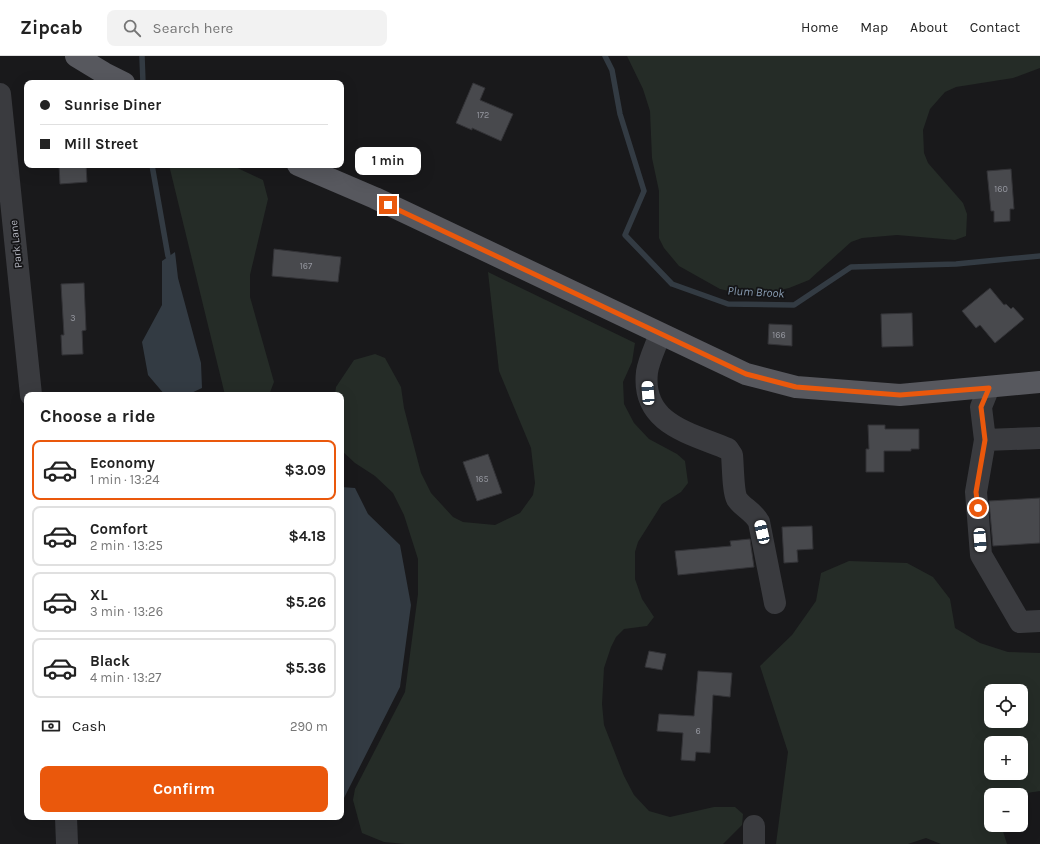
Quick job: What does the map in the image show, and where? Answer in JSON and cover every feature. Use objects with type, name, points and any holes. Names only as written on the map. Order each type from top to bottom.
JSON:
[{"type":"main road","points":[[76,56],[118,80]]},
{"type":"main road","points":[[305,168],[375,198],[746,374],[796,387],[900,395],[989,388],[1040,382]]},
{"type":"main road","points":[[989,388],[1040,371]]},
{"type":"street","name":"Park Lane","points":[[0,94],[31,392]]},
{"type":"street","points":[[660,334],[647,372],[650,402],[656,412],[674,428],[721,446],[732,455],[737,499],[752,511],[759,522],[775,603]]},
{"type":"street","points":[[989,388],[981,407],[985,440],[976,492],[981,556],[1020,622],[1040,621]]},
{"type":"street","points":[[985,440],[1040,438]]},
{"type":"street","points":[[66,820],[68,844]]},
{"type":"shaded area","points":[[627,56],[1040,56],[1040,68],[1013,78],[956,87],[945,92],[930,109],[923,130],[924,153],[928,163],[963,203],[967,214],[966,236],[955,240],[897,235],[862,238],[851,242],[809,280],[789,288],[767,293],[743,294],[720,289],[679,266],[664,248],[659,238],[659,191],[652,158],[650,111],[643,89]]},
{"type":"shaded area","points":[[170,168],[237,168],[263,180],[268,199],[250,275],[250,297],[274,382],[270,392],[224,392]]},
{"type":"shaded area","points":[[175,252],[178,278],[201,363],[202,388],[193,392],[162,392],[148,375],[142,342],[162,305],[162,261]]},
{"type":"shaded area","points":[[488,272],[635,343],[632,362],[623,382],[624,404],[634,423],[649,439],[677,454],[685,461],[688,483],[681,492],[662,504],[638,542],[635,552],[635,579],[642,599],[654,617],[647,626],[624,629],[616,637],[611,647],[604,668],[602,704],[604,725],[624,776],[634,795],[649,811],[670,817],[714,807],[735,807],[743,814],[742,825],[723,844],[405,844],[384,842],[362,833],[353,800],[355,789],[405,692],[418,594],[418,559],[404,515],[393,493],[375,476],[355,463],[344,453],[344,392],[335,392],[336,387],[354,360],[375,354],[385,358],[401,387],[404,408],[421,473],[431,493],[453,517],[463,522],[495,525],[520,513],[533,495],[535,483],[531,448],[499,371]]},
{"type":"shaded area","points":[[344,487],[355,488],[368,514],[400,545],[411,605],[400,687],[344,798]]},
{"type":"shaded area","points":[[849,561],[907,563],[933,577],[950,599],[955,628],[980,643],[1008,652],[1040,653],[1040,791],[1028,793],[1028,788],[984,788],[984,832],[1003,832],[1007,844],[941,844],[926,838],[908,844],[776,844],[788,752],[760,666],[792,635],[816,601],[821,573]]},
{"type":"building","points":[[473,83],[485,88],[480,100],[513,114],[501,141],[472,128],[472,130],[456,123]]},
{"type":"building","points":[[59,168],[86,168],[87,182],[60,184]]},
{"type":"building","points":[[1011,169],[1014,209],[1010,209],[1010,221],[994,222],[994,211],[991,211],[987,171]]},
{"type":"building","points":[[274,249],[341,257],[338,282],[272,276]]},
{"type":"building","points":[[84,283],[86,330],[82,331],[83,354],[62,355],[61,335],[64,335],[61,284]]},
{"type":"building","points":[[990,288],[1004,305],[1006,304],[1011,309],[1013,307],[1024,319],[995,343],[980,325],[976,328],[962,311]]},
{"type":"building","points":[[912,313],[913,346],[882,347],[881,314]]},
{"type":"building","points":[[769,324],[792,325],[792,346],[768,344]]},
{"type":"building","points":[[868,425],[885,425],[885,429],[919,429],[919,449],[911,449],[911,451],[884,451],[884,472],[866,472],[866,449],[869,449]]},
{"type":"building","points":[[488,454],[502,493],[477,501],[463,462]]},
{"type":"building","points":[[1040,498],[1040,543],[993,546],[989,501]]},
{"type":"building","points":[[812,526],[813,549],[797,550],[798,562],[784,563],[782,527]]},
{"type":"building","points":[[750,539],[754,567],[678,575],[675,551],[731,546],[730,541]]},
{"type":"building","points":[[649,651],[666,654],[662,670],[645,667]]},
{"type":"building","points":[[698,671],[732,673],[730,697],[713,695],[710,753],[696,752],[695,761],[681,760],[683,733],[657,731],[659,714],[694,716]]},
{"type":"waterway","points":[[142,56],[143,80]]},
{"type":"waterway","name":"Plum Brook","points":[[605,56],[612,70],[620,114],[644,191],[625,235],[672,284],[728,304],[794,305],[851,267],[956,264],[1040,256]]},
{"type":"waterway","points":[[153,168],[168,256]]},
{"type":"route","points":[[388,205],[746,374],[796,387],[900,395],[989,388],[981,407],[985,440],[976,492],[978,508]]}]
